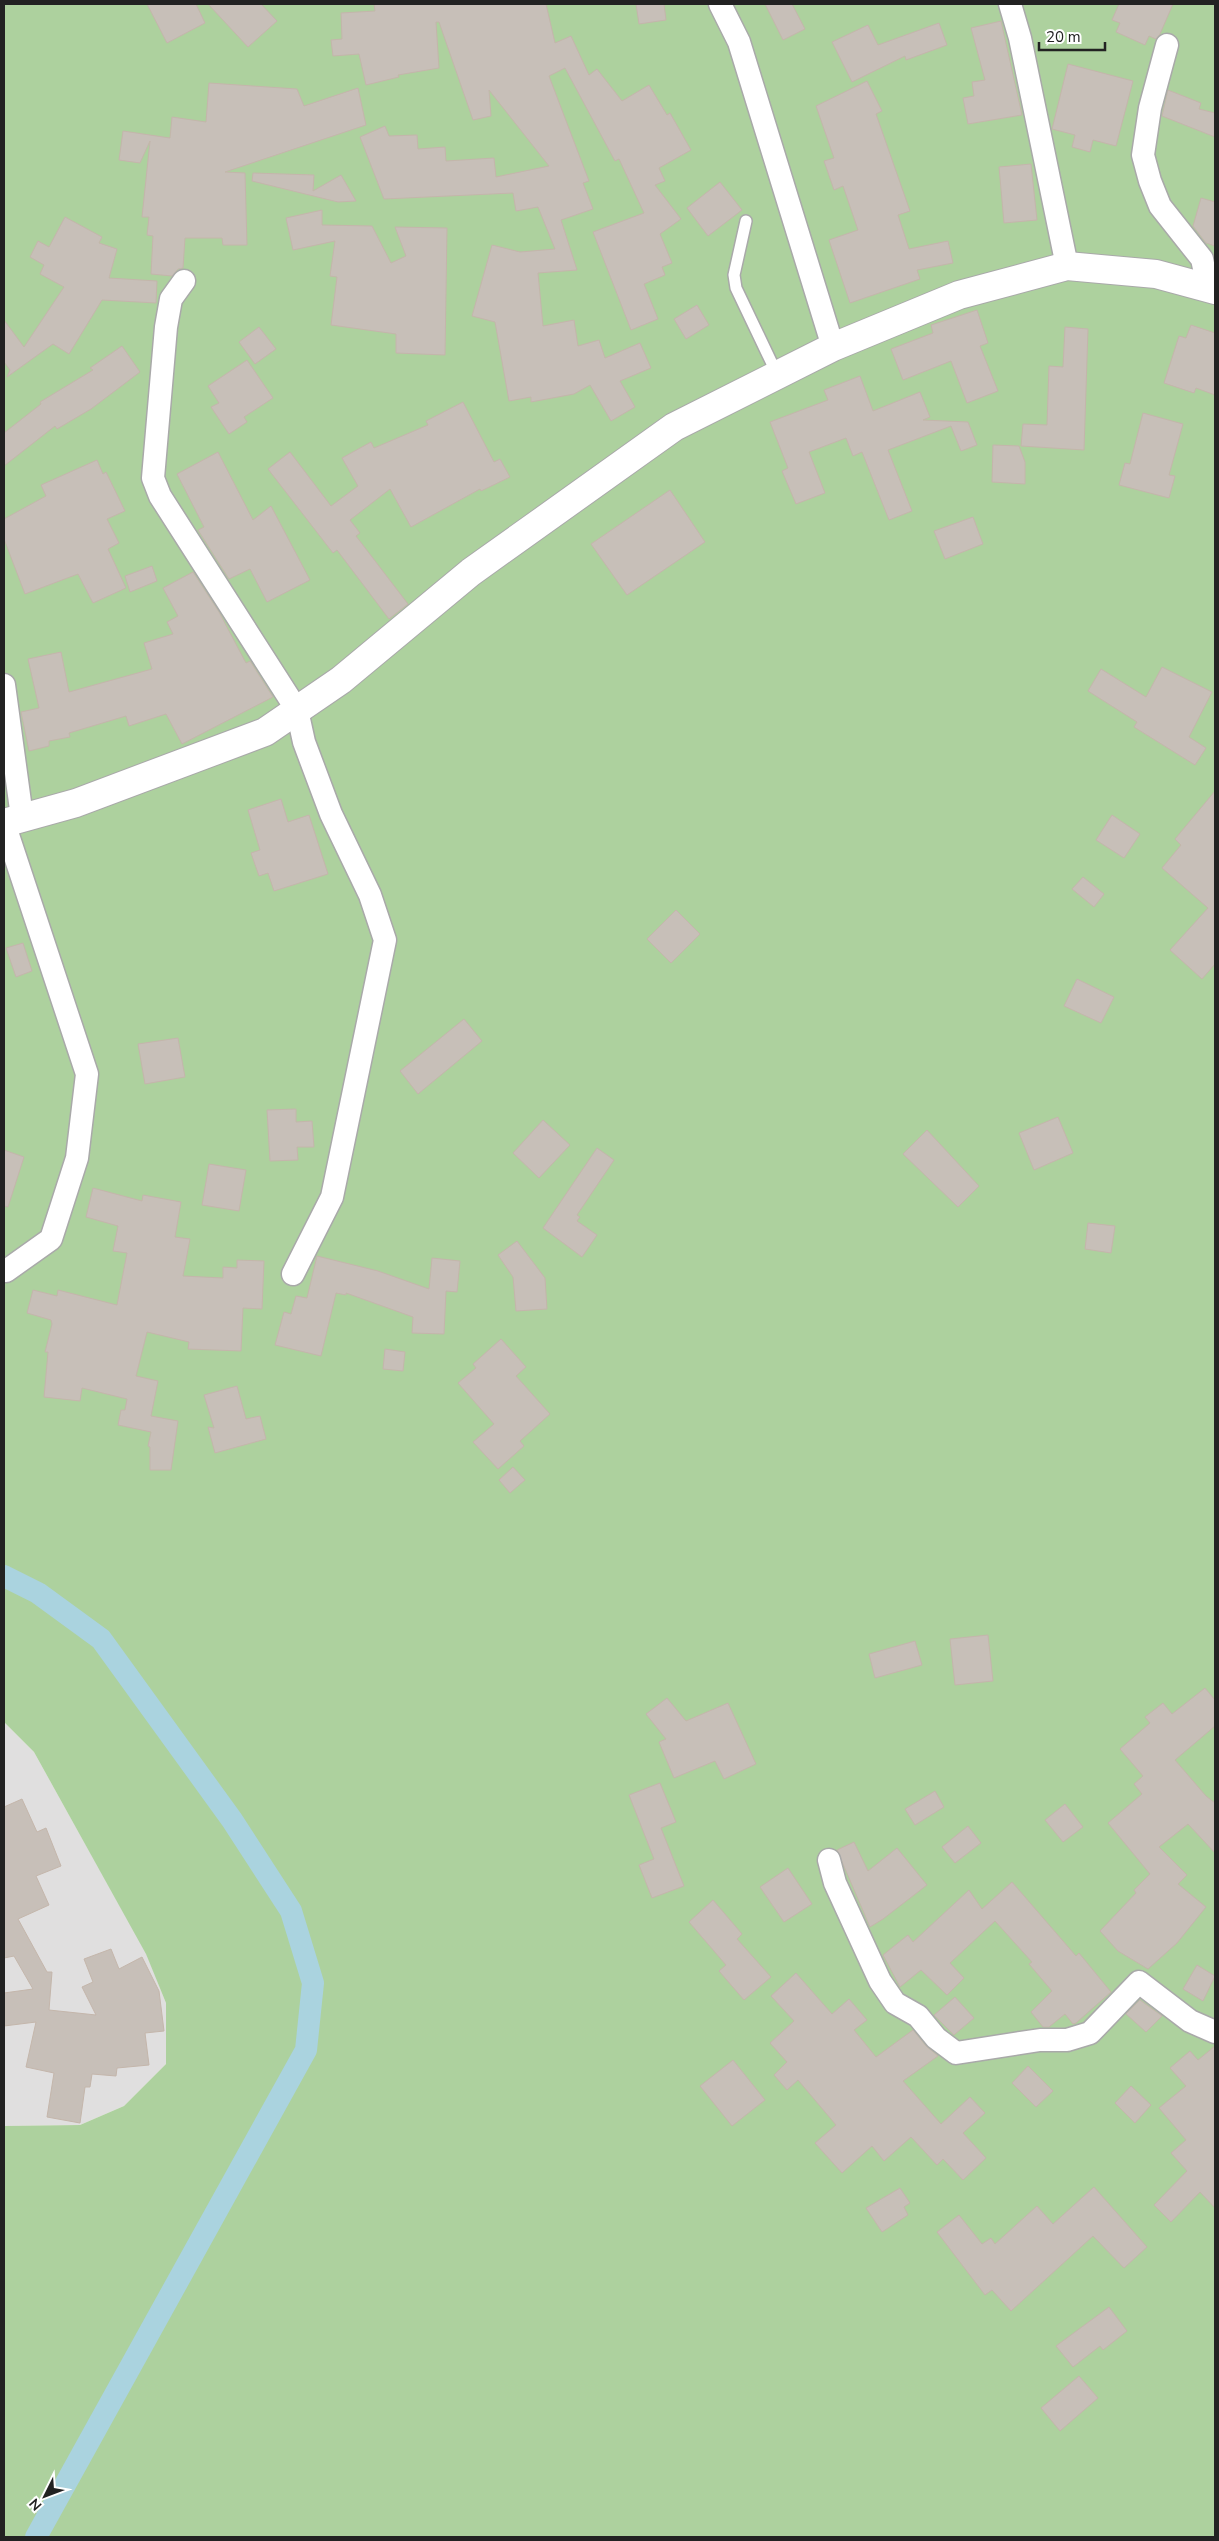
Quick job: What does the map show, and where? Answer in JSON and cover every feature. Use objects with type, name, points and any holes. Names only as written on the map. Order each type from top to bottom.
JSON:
[{"type":"street","points":[[720,4],[739,42],[833,347]]},
{"type":"street","points":[[1010,4],[1022,47],[1067,266]]},
{"type":"street","points":[[1167,45],[1150,108],[1143,154],[1150,181],[1160,206],[1202,259],[1212,289]]},
{"type":"street","points":[[10,821],[76,803],[265,732],[341,680],[471,572],[674,427],[833,347],[959,295],[1067,266],[1156,274],[1212,289]]},
{"type":"street","points":[[184,281],[171,299],[166,327],[153,478],[160,496],[297,710],[304,742],[330,814],[370,895],[386,940],[332,1197],[293,1274]]},
{"type":"street","points":[[4,685],[10,821],[87,1074],[77,1158],[52,1239],[6,1271]]},
{"type":"street","points":[[829,1860],[836,1883],[880,1981],[895,2003],[918,2016],[936,2038],[956,2053],[1040,2040],[1067,2040],[1090,2033],[1139,1982],[1190,2021],[1215,2032]]},
{"type":"lane","points":[[746,221],[734,275],[736,288],[777,374]]},
{"type":"shaded area","points":[[4,1722],[34,1752],[146,1953],[166,2003],[166,2064],[124,2106],[80,2125],[4,2126]]},
{"type":"green space","points":[[4,4],[1215,4],[1215,2537],[4,2537],[4,2126],[80,2125],[124,2106],[166,2064],[166,2003],[146,1954],[34,1752],[4,1722]]},
{"type":"building","points":[[147,4],[196,4],[205,23],[167,43]]},
{"type":"building","points":[[208,4],[261,4],[277,21],[248,47]]},
{"type":"building","points":[[374,4],[546,4],[555,43],[571,36],[589,75],[597,69],[622,101],[649,85],[667,115],[670,113],[691,150],[659,168],[665,181],[655,185],[681,219],[660,234],[672,263],[662,267],[665,275],[644,284],[658,319],[631,330],[593,232],[644,213],[619,159],[615,161],[565,68],[549,76],[589,181],[583,183],[593,209],[561,220],[577,270],[538,273],[543,326],[574,320],[578,346],[599,340],[605,358],[640,343],[651,368],[620,381],[635,407],[611,421],[590,385],[574,394],[531,402],[531,397],[509,401],[495,322],[472,316],[492,245],[520,252],[555,249],[538,207],[516,211],[513,193],[384,199],[360,137],[385,126],[389,136],[417,135],[418,149],[445,147],[446,161],[494,158],[496,177],[549,166],[489,90],[491,116],[473,120],[439,22],[436,22],[439,68],[398,75],[399,77],[366,85],[359,54],[333,56],[331,40],[342,39],[341,13],[375,11]]},
{"type":"building","points":[[636,4],[664,4],[666,20],[639,24]]},
{"type":"building","points":[[765,4],[792,4],[805,29],[783,40]]},
{"type":"building","points":[[1119,4],[1173,4],[1160,34],[1156,39],[1149,36],[1145,45],[1116,32],[1120,23],[1112,20]]},
{"type":"building","points":[[1001,21],[1022,115],[968,124],[963,98],[974,96],[972,82],[985,80],[971,28]]},
{"type":"building","points":[[939,23],[947,45],[906,60],[905,56],[852,82],[832,42],[868,25],[878,45]]},
{"type":"building","points":[[1068,64],[1133,81],[1116,146],[1093,140],[1090,152],[1072,147],[1075,135],[1052,129]]},
{"type":"building","points":[[867,81],[882,111],[876,114],[910,211],[898,215],[909,249],[948,241],[953,263],[917,270],[920,279],[850,303],[829,240],[858,230],[843,186],[834,190],[824,161],[834,158],[816,106]]},
{"type":"building","points":[[209,83],[297,89],[304,106],[358,88],[366,125],[225,172],[245,173],[247,245],[223,245],[222,238],[185,238],[183,268],[178,269],[172,276],[151,274],[153,236],[147,235],[149,217],[142,217],[150,141],[140,163],[119,160],[123,131],[170,138],[172,117],[206,122]]},
{"type":"building","points":[[1168,90],[1201,103],[1199,109],[1215,113],[1215,137],[1162,116]]},
{"type":"building","points":[[1031,164],[1037,220],[1004,223],[999,167]]},
{"type":"building","points":[[253,173],[314,175],[313,191],[341,175],[356,201],[338,202],[252,181]]},
{"type":"building","points":[[720,182],[742,210],[708,236],[687,208]]},
{"type":"building","points":[[1201,198],[1215,202],[1215,246],[1206,243],[1193,226]]},
{"type":"building","points":[[322,210],[322,225],[372,226],[391,263],[406,256],[395,227],[447,228],[445,355],[396,353],[396,334],[331,325],[337,277],[330,276],[335,241],[293,250],[286,218]]},
{"type":"building","points":[[65,217],[102,237],[99,243],[117,249],[109,278],[157,281],[156,303],[102,300],[69,354],[53,344],[7,377],[10,370],[4,362],[4,320],[24,347],[64,287],[40,274],[44,265],[30,257],[38,241],[49,247]]},
{"type":"building","points":[[697,305],[709,325],[686,339],[674,319]]},
{"type":"building","points":[[977,310],[988,343],[980,346],[998,391],[967,403],[951,361],[903,380],[891,349],[933,333],[931,325]]},
{"type":"building","points":[[1191,325],[1215,333],[1215,395],[1196,388],[1194,393],[1164,383],[1179,336],[1186,338]]},
{"type":"building","points":[[259,327],[276,349],[255,364],[239,342]]},
{"type":"building","points":[[1065,327],[1088,329],[1084,450],[1021,446],[1023,424],[1047,425],[1049,366],[1063,367]]},
{"type":"building","points":[[122,346],[140,372],[91,409],[57,429],[55,426],[4,466],[4,433],[41,404],[40,402],[93,370],[90,368]]},
{"type":"building","points":[[247,360],[273,398],[244,417],[247,422],[229,434],[211,407],[219,403],[208,386]]},
{"type":"building","points":[[860,376],[873,411],[920,392],[930,417],[923,420],[968,422],[977,445],[961,451],[951,426],[888,450],[912,511],[889,520],[862,452],[853,456],[846,438],[809,452],[825,493],[796,504],[782,471],[788,468],[770,422],[828,400],[824,390]]},
{"type":"building","points":[[463,402],[494,462],[500,459],[510,477],[481,491],[480,489],[411,527],[390,489],[350,520],[360,533],[356,536],[408,604],[389,619],[337,550],[333,553],[268,469],[290,452],[331,506],[358,486],[342,458],[371,442],[374,448],[428,425],[426,421]]},
{"type":"building","points":[[1143,413],[1183,424],[1169,475],[1175,476],[1169,498],[1119,485],[1125,463],[1130,464]]},
{"type":"building","points":[[993,445],[1019,446],[1025,462],[1025,484],[992,482]]},
{"type":"building","points":[[218,452],[253,520],[271,506],[310,580],[267,602],[250,569],[229,579],[198,530],[204,527],[177,474]]},
{"type":"building","points":[[97,460],[103,474],[106,472],[125,511],[107,519],[119,543],[108,549],[126,588],[93,603],[78,574],[25,594],[4,539],[4,519],[46,496],[41,485]]},
{"type":"building","points":[[670,490],[705,542],[627,595],[591,544]]},
{"type":"building","points":[[973,517],[983,544],[945,559],[934,531]]},
{"type":"building","points":[[152,566],[157,581],[130,592],[125,576]]},
{"type":"building","points":[[193,572],[219,612],[246,663],[250,661],[273,697],[182,744],[166,714],[129,726],[126,716],[69,733],[70,737],[49,741],[49,746],[29,751],[21,712],[39,708],[28,659],[61,652],[69,692],[152,669],[144,643],[173,634],[167,622],[178,616],[163,588]]},
{"type":"building","points":[[1162,667],[1212,692],[1189,737],[1206,748],[1195,765],[1134,727],[1137,722],[1088,691],[1101,669],[1146,697]]},
{"type":"building","points":[[1215,791],[1215,964],[1202,979],[1170,950],[1208,908],[1162,868],[1181,845],[1175,839]]},
{"type":"building","points":[[281,799],[288,822],[309,815],[328,874],[274,891],[268,873],[259,876],[251,853],[260,850],[248,810]]},
{"type":"building","points":[[1112,815],[1140,834],[1124,858],[1096,840]]},
{"type":"building","points":[[1083,877],[1104,894],[1094,907],[1072,889]]},
{"type":"building","points":[[676,910],[700,934],[671,963],[647,939]]},
{"type":"building","points":[[23,943],[32,971],[16,977],[6,948]]},
{"type":"building","points":[[1077,979],[1114,997],[1101,1023],[1064,1006]]},
{"type":"building","points":[[464,1019],[482,1041],[418,1094],[400,1071]]},
{"type":"building","points":[[178,1038],[185,1077],[145,1084],[138,1044]]},
{"type":"building","points":[[296,1109],[296,1122],[312,1121],[314,1147],[297,1147],[298,1160],[270,1161],[267,1110]]},
{"type":"building","points":[[1058,1117],[1073,1153],[1034,1170],[1019,1133]]},
{"type":"building","points":[[543,1120],[570,1145],[539,1178],[513,1153]]},
{"type":"building","points":[[927,1130],[979,1186],[958,1207],[903,1154]]},
{"type":"building","points":[[597,1148],[614,1160],[577,1215],[580,1217],[577,1221],[597,1235],[582,1257],[543,1228]]},
{"type":"building","points":[[4,1150],[24,1157],[8,1207],[4,1206]]},
{"type":"building","points":[[209,1164],[246,1170],[239,1211],[202,1205]]},
{"type":"building","points":[[93,1188],[142,1201],[143,1195],[181,1202],[175,1237],[190,1239],[183,1276],[223,1278],[223,1267],[237,1268],[237,1260],[264,1261],[262,1309],[243,1308],[241,1351],[188,1349],[189,1342],[147,1332],[136,1376],[158,1381],[151,1416],[178,1421],[171,1470],[150,1470],[150,1447],[148,1446],[151,1432],[118,1425],[121,1410],[125,1410],[127,1399],[82,1388],[80,1401],[44,1397],[48,1352],[45,1352],[52,1324],[51,1320],[27,1313],[33,1290],[57,1296],[58,1290],[117,1305],[127,1253],[113,1251],[118,1226],[86,1217]]},
{"type":"building","points":[[1088,1223],[1115,1226],[1111,1253],[1085,1249]]},
{"type":"building","points":[[517,1241],[545,1278],[547,1309],[516,1311],[513,1277],[498,1255]]},
{"type":"building","points":[[317,1256],[378,1271],[429,1289],[432,1258],[460,1261],[457,1292],[446,1291],[444,1334],[412,1333],[413,1317],[346,1293],[346,1295],[336,1293],[321,1356],[275,1345],[284,1312],[291,1314],[296,1296],[307,1298]]},
{"type":"building","points":[[501,1339],[526,1367],[516,1376],[550,1414],[520,1441],[524,1446],[498,1469],[473,1442],[494,1424],[458,1383],[476,1368],[473,1364]]},
{"type":"building","points":[[385,1349],[405,1352],[403,1371],[383,1369]]},
{"type":"building","points":[[237,1386],[246,1419],[260,1416],[266,1439],[215,1453],[208,1427],[214,1428],[204,1395]]},
{"type":"building","points":[[513,1467],[525,1480],[510,1493],[499,1480]]},
{"type":"building","points":[[988,1635],[993,1681],[955,1685],[950,1639]]},
{"type":"building","points":[[915,1641],[922,1665],[875,1678],[869,1654]]},
{"type":"building","points":[[1205,1688],[1215,1700],[1215,1726],[1175,1760],[1206,1796],[1215,1803],[1215,1853],[1188,1824],[1159,1847],[1187,1875],[1178,1884],[1206,1907],[1177,1943],[1148,1969],[1118,1951],[1100,1931],[1136,1893],[1134,1890],[1150,1874],[1108,1823],[1142,1794],[1134,1784],[1143,1776],[1120,1749],[1150,1723],[1145,1717],[1163,1703],[1172,1714]]},
{"type":"building","points":[[667,1698],[686,1721],[728,1703],[756,1764],[724,1779],[715,1761],[674,1778],[659,1742],[666,1739],[646,1714]]},
{"type":"building","points":[[660,1783],[676,1822],[661,1828],[684,1886],[652,1898],[639,1865],[654,1859],[629,1795]]},
{"type":"building","points":[[935,1791],[944,1807],[915,1825],[905,1809]]},
{"type":"building","points":[[22,1799],[37,1832],[46,1828],[61,1866],[36,1876],[49,1905],[18,1919],[47,1972],[52,1972],[49,2010],[96,2015],[82,1987],[93,1982],[84,1959],[111,1949],[119,1969],[142,1957],[159,1991],[164,2031],[145,2033],[149,2065],[117,2068],[116,2076],[92,2074],[90,2087],[85,2087],[80,2123],[47,2117],[54,2073],[26,2067],[36,2022],[4,2026],[4,1993],[33,1989],[14,1956],[4,1958],[4,1807]]},
{"type":"building","points":[[1065,1804],[1083,1827],[1063,1842],[1045,1820]]},
{"type":"building","points":[[968,1826],[981,1843],[955,1863],[942,1847]]},
{"type":"building","points":[[854,1842],[868,1871],[897,1848],[927,1885],[870,1927],[837,1850]]},
{"type":"building","points":[[788,1868],[812,1904],[784,1922],[760,1887]]},
{"type":"building","points":[[1012,1882],[1076,1956],[1079,1953],[1111,1992],[1076,2023],[1073,2024],[1065,2014],[1049,2027],[1043,2027],[1031,2012],[1052,1991],[1029,1964],[1032,1962],[995,1921],[950,1963],[964,1978],[947,1995],[921,1970],[900,1987],[883,1955],[908,1935],[913,1942],[969,1890],[982,1909]]},
{"type":"building","points":[[713,1900],[742,1934],[737,1939],[771,1977],[744,2000],[719,1971],[726,1965],[689,1922]]},
{"type":"building","points":[[1197,1965],[1215,1976],[1203,2001],[1183,1989]]},
{"type":"building","points":[[796,1973],[832,2014],[849,1999],[867,2020],[854,2030],[876,2057],[913,2030],[926,2046],[938,2056],[903,2081],[941,2124],[970,2097],[985,2113],[963,2133],[986,2158],[963,2180],[943,2159],[937,2165],[911,2137],[884,2161],[872,2146],[842,2173],[815,2143],[836,2125],[798,2080],[787,2090],[774,2075],[787,2062],[770,2043],[794,2021],[771,1996]]},
{"type":"building","points":[[955,1997],[974,2018],[954,2035],[934,2015]]},
{"type":"building","points":[[1140,2000],[1162,2016],[1146,2032],[1126,2014]]},
{"type":"building","points":[[1215,2046],[1215,2208],[1200,2192],[1171,2222],[1154,2205],[1187,2171],[1171,2153],[1186,2140],[1159,2108],[1186,2086],[1170,2068],[1190,2051],[1198,2060]]},
{"type":"building","points":[[733,2060],[765,2100],[732,2126],[700,2086]]},
{"type":"building","points":[[1028,2066],[1053,2091],[1036,2107],[1012,2083]]},
{"type":"building","points":[[1131,2086],[1151,2105],[1135,2123],[1115,2103]]},
{"type":"building","points":[[1094,2187],[1147,2247],[1124,2268],[1093,2236],[1011,2311],[992,2290],[985,2295],[937,2232],[959,2215],[982,2244],[991,2238],[995,2244],[1037,2206],[1053,2224]]},
{"type":"building","points":[[900,2188],[910,2203],[904,2207],[908,2215],[882,2232],[866,2208]]},
{"type":"building","points":[[1109,2307],[1127,2331],[1103,2350],[1100,2346],[1073,2367],[1056,2346]]},
{"type":"building","points":[[1079,2376],[1098,2398],[1060,2431],[1041,2408]]},
{"type":"waterway","points":[[4,1576],[38,1593],[101,1639],[232,1820],[291,1911],[313,1983],[306,2050],[36,2537]]}]
